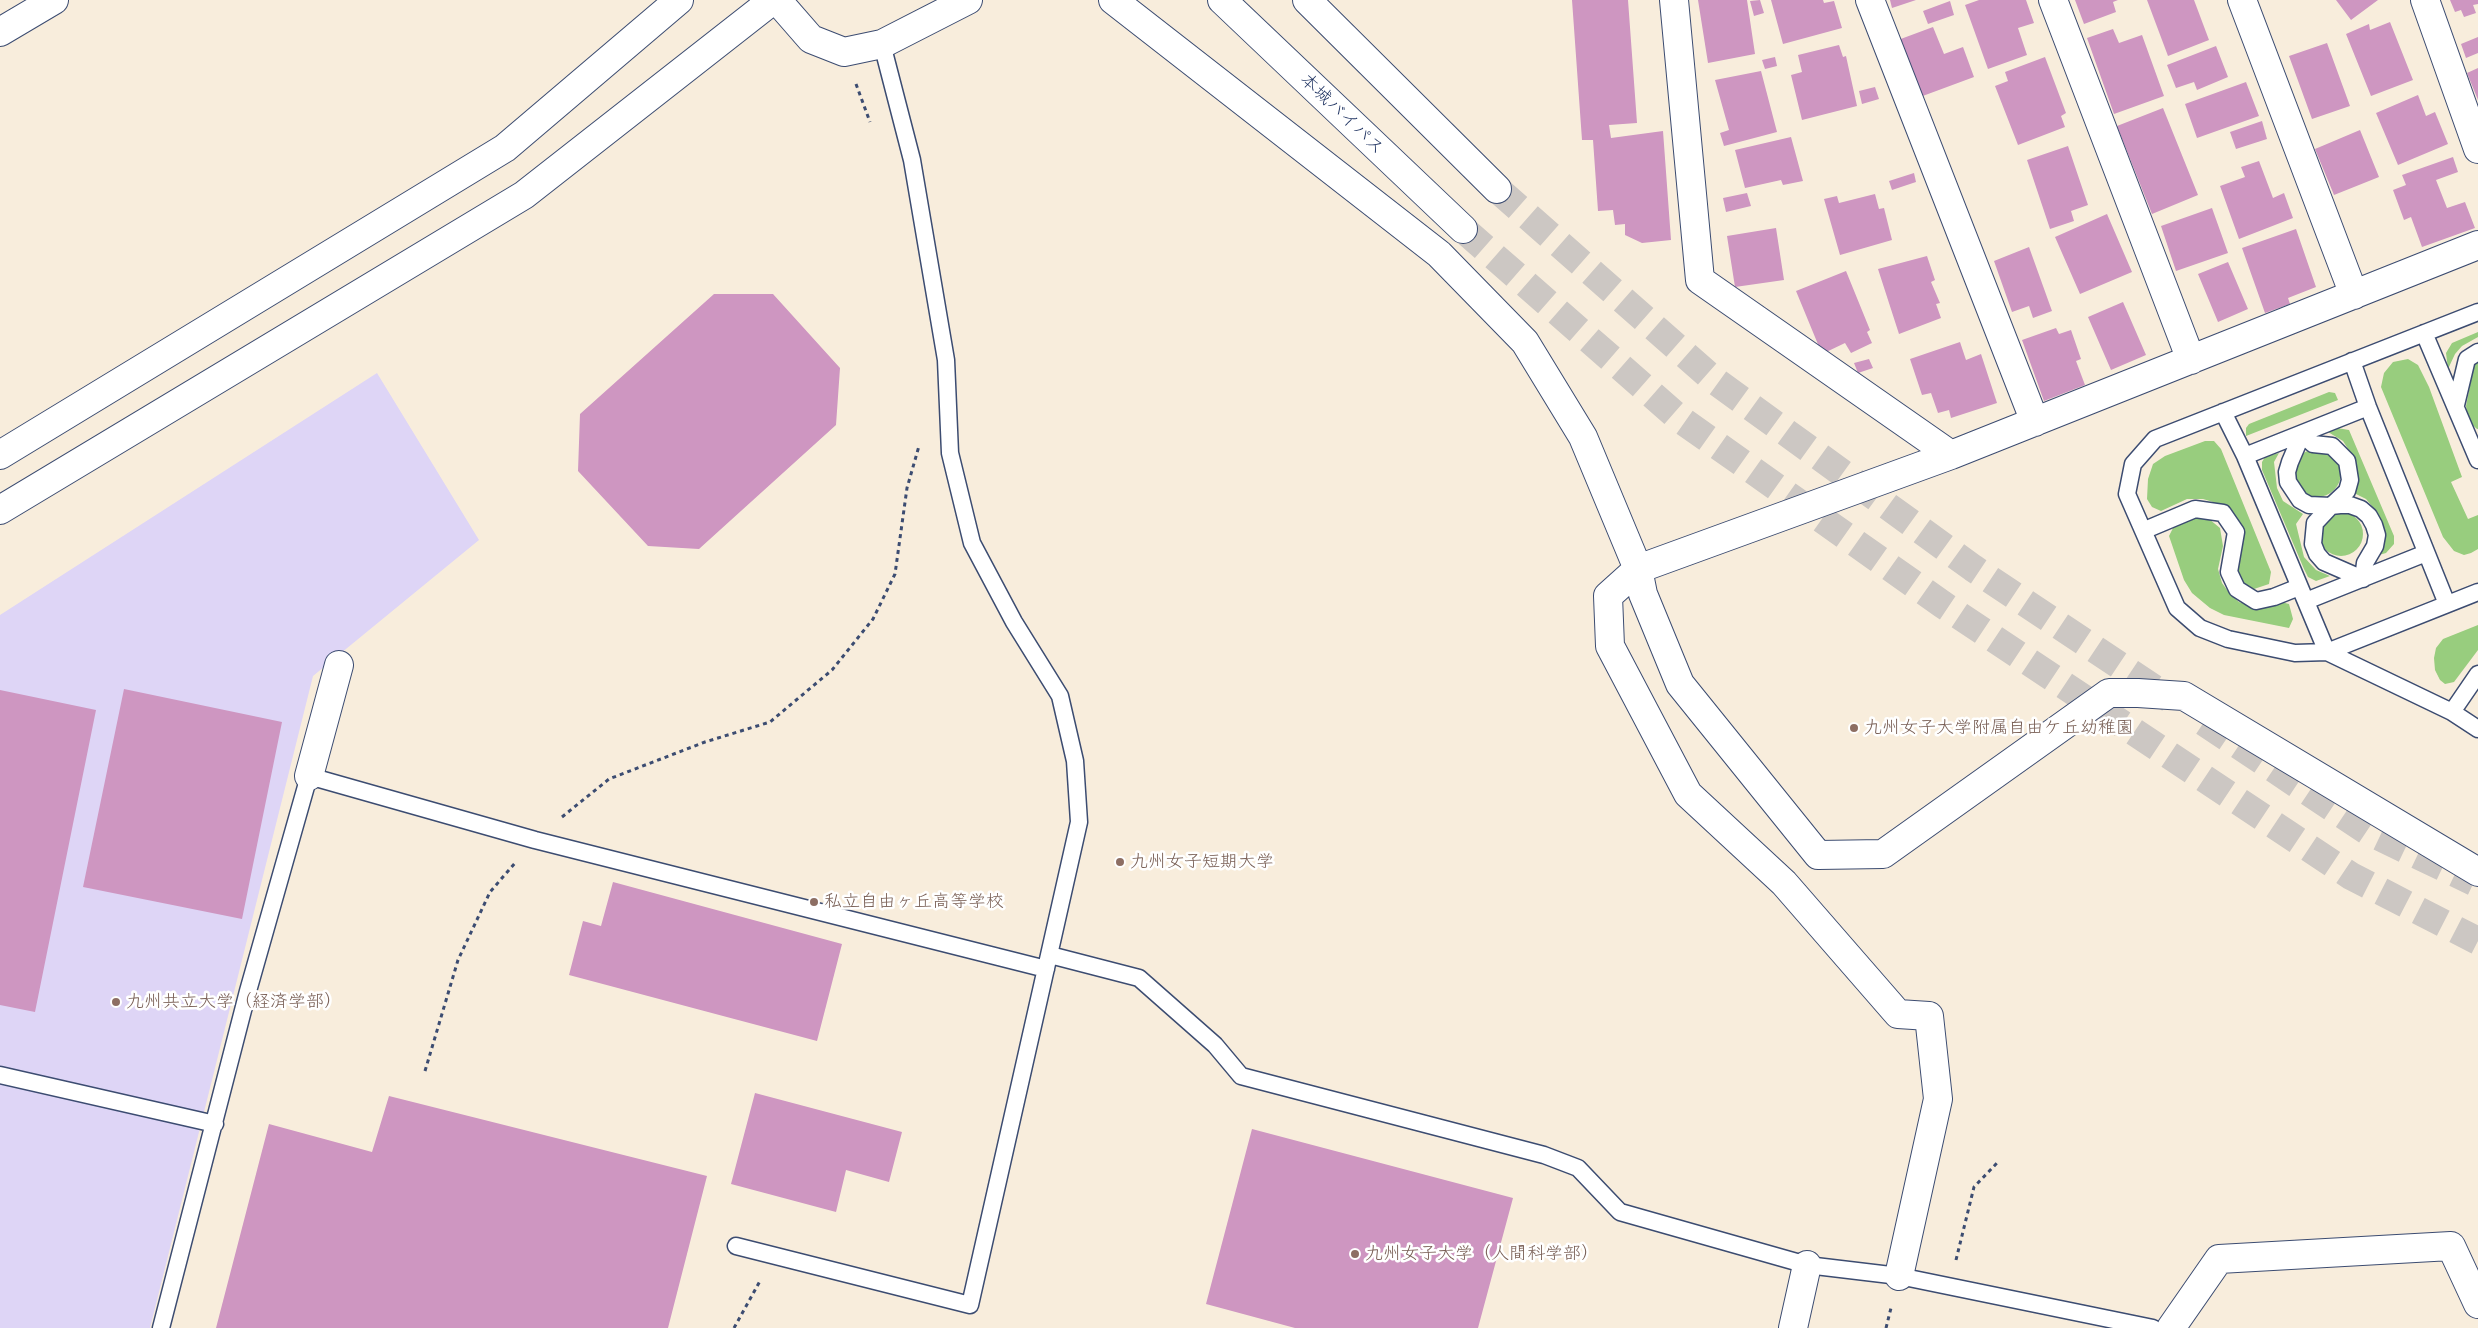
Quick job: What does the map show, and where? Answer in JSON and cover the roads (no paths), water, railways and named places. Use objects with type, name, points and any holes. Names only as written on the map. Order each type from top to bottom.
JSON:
[{"type":"main road","points":[[0,32],[54,0]]},
{"type":"main road","points":[[0,455],[505,148],[679,0]]},
{"type":"main road","points":[[0,510],[524,195],[775,0],[811,39],[844,52],[882,44],[968,0]]},
{"type":"main road","points":[[1113,0],[1439,254],[1525,342],[1583,437],[1638,569],[1643,594],[1680,684],[1818,855],[1883,854],[2109,693],[2138,693],[2184,696],[2478,872]]},
{"type":"main road","name":"本城バイパス","points":[[1222,0],[1463,229]]},
{"type":"main road","points":[[1307,0],[1497,189]]},
{"type":"main road","points":[[1674,0],[1700,280],[1950,455]]},
{"type":"main road","points":[[1870,0],[2035,422]]},
{"type":"main road","points":[[2053,0],[2191,360]]},
{"type":"main road","points":[[2242,0],[2354,295]]},
{"type":"main road","points":[[2424,0],[2478,149]]},
{"type":"main road","points":[[1899,1276],[1938,1099],[1929,1016],[1898,1014],[1784,883],[1688,794],[1610,646],[1608,596],[1638,569],[1950,455],[2478,245]]},
{"type":"main road","points":[[309,776],[339,665]]},
{"type":"main road","points":[[2171,1328],[2219,1259],[2450,1246],[2478,1304]]},
{"type":"main road","points":[[1793,1328],[1807,1265]]},
{"type":"lane","points":[[736,1246],[970,1304],[1079,822],[1074,761],[1060,696],[1014,622],[972,542],[950,453],[946,360],[912,160],[882,44]]},
{"type":"lane","points":[[2478,312],[2155,439],[2133,464],[2127,494],[2177,608],[2200,628],[2228,639],[2294,653],[2327,652],[2478,592]]},
{"type":"lane","points":[[2424,333],[2477,453]]},
{"type":"lane","points":[[2456,404],[2467,359],[2478,352]]},
{"type":"lane","points":[[2352,361],[2368,407],[2447,604]]},
{"type":"lane","points":[[2245,456],[2368,407]]},
{"type":"lane","points":[[2223,412],[2245,456],[2327,652],[2452,712],[2478,729]]},
{"type":"lane","points":[[2302,434],[2313,444],[2332,446],[2348,460],[2350,475],[2347,491],[2321,515],[2314,528],[2313,544],[2317,554],[2324,562],[2334,568],[2344,569],[2363,580]]},
{"type":"lane","points":[[2302,434],[2287,472],[2288,482],[2300,500],[2309,505],[2350,505],[2361,509],[2369,516],[2377,535],[2376,546],[2365,563],[2363,580]]},
{"type":"lane","points":[[2144,530],[2195,509],[2223,513],[2236,532],[2229,572],[2237,589],[2256,601],[2302,594],[2363,580],[2426,553]]},
{"type":"lane","points":[[2452,712],[2478,674]]},
{"type":"lane","points":[[161,1328],[248,991],[309,776],[535,840],[1048,962],[1139,978],[1215,1045],[1241,1076],[1544,1155],[1578,1168],[1620,1212],[1807,1265],[1899,1276],[1949,1288],[2153,1328]]},
{"type":"lane","points":[[0,1075],[215,1124]]},
{"type":"tunnel","points":[[1497,189],[1714,380],[1973,568],[2170,699]]},
{"type":"tunnel","points":[[1463,229],[1680,419],[1942,604],[2351,876],[2478,941]]},
{"type":"tunnel","points":[[2204,722],[2367,831],[2474,882]]},
{"type":"place","name":"九州女子大学附属自由ケ丘幼稚園","points":[[1854,728]]},
{"type":"place","name":"九州女子短期大学","points":[[1120,862]]},
{"type":"place","name":"私立自由ヶ丘高等学校","points":[[814,902]]},
{"type":"place","name":"九州共立大学（経済学部）","points":[[116,1002]]},
{"type":"place","name":"九州女子大学（人間科学部）","points":[[1355,1254]]}]
